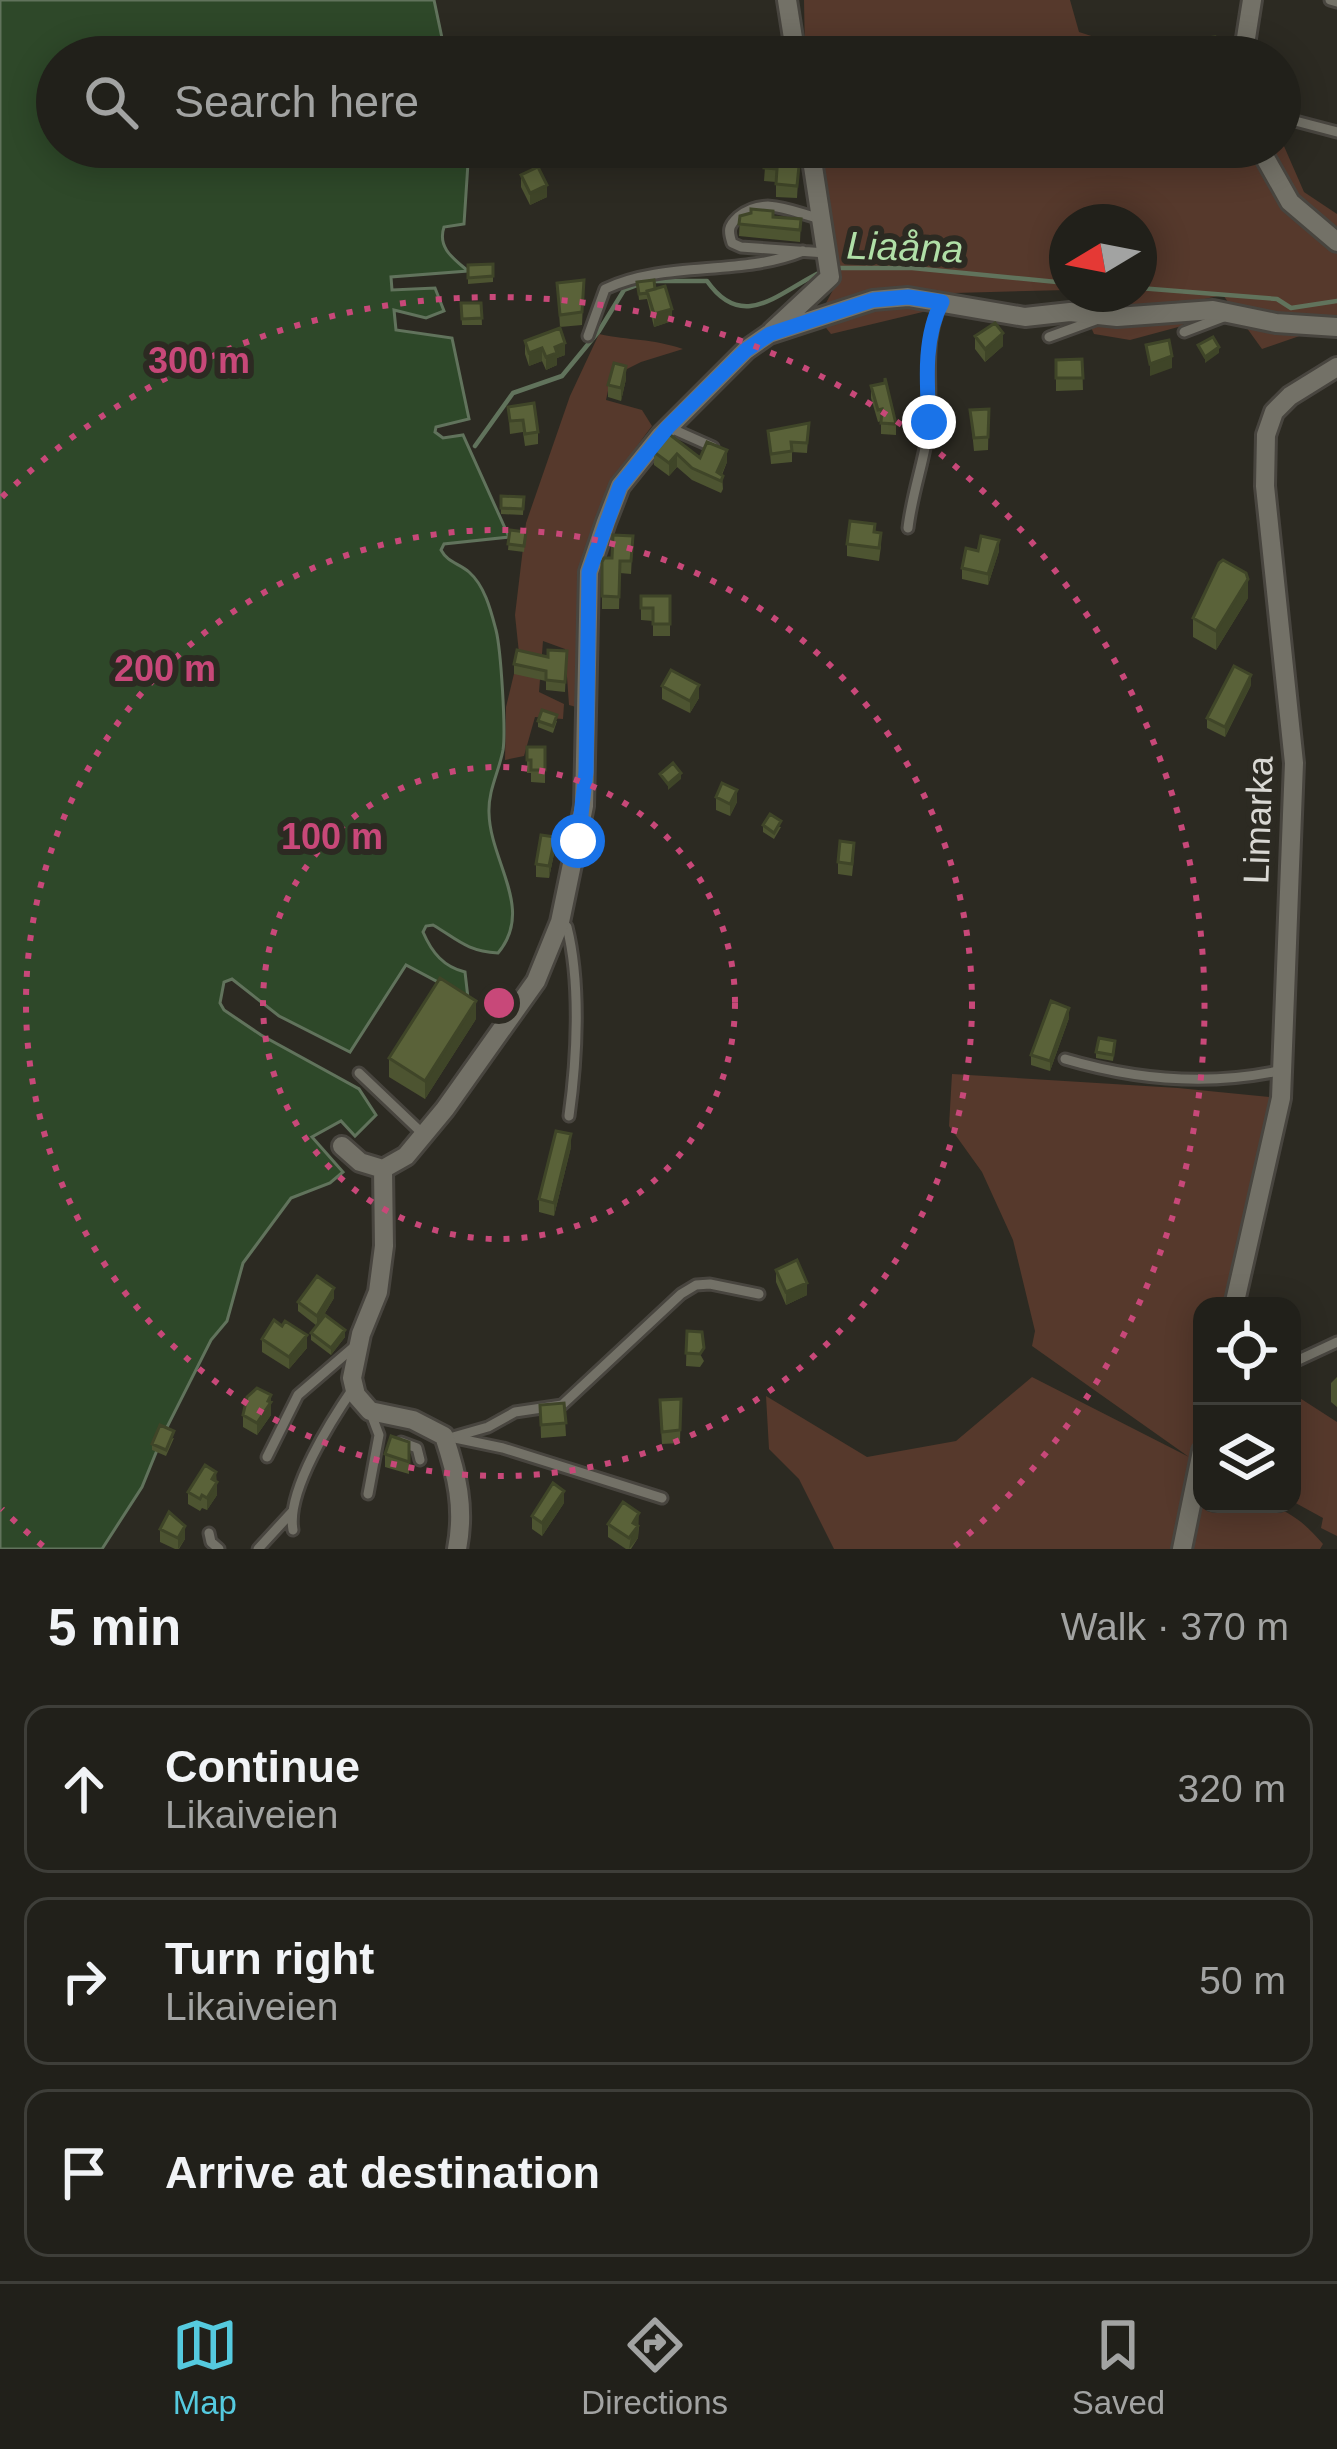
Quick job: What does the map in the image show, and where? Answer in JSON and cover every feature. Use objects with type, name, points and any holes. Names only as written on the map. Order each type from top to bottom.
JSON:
[{"type":"street","points":[[787,0],[793,36]]},
{"type":"street","points":[[1246,36],[1252,0]]},
{"type":"street","points":[[342,1146],[360,1162],[383,1169],[406,1156],[536,981],[560,922],[584,806],[589,572],[620,486],[668,427],[746,350],[830,278],[813,168]]},
{"type":"street","points":[[1270,168],[1290,202],[1337,242]]},
{"type":"street","points":[[770,334],[873,300],[908,297],[1025,317],[1213,310],[1276,323],[1337,327]]},
{"type":"street","name":"Limarka","points":[[1236,1297],[1281,1098],[1294,763],[1264,460],[1266,435],[1274,412],[1290,396],[1337,367]]},
{"type":"street","points":[[383,1169],[384,1246],[378,1292],[352,1378],[356,1395],[370,1411],[412,1420],[448,1437],[463,1521],[457,1549]]},
{"type":"street","points":[[1181,1549],[1193,1493]]},
{"type":"lane","points":[[1301,123],[1337,132]]},
{"type":"lane","points":[[821,219],[788,208],[754,206],[728,232],[732,243],[741,247],[826,253]]},
{"type":"lane","points":[[588,336],[604,289],[619,282],[662,272],[751,266],[803,251]]},
{"type":"lane","points":[[908,528],[928,429],[926,380],[933,326],[942,302]]},
{"type":"lane","points":[[1184,332],[1231,313]]},
{"type":"lane","points":[[1049,337],[1106,316]]},
{"type":"lane","points":[[668,427],[716,448]]},
{"type":"lane","points":[[560,922],[567,927],[571,952],[575,1064],[568,1115]]},
{"type":"lane","points":[[1065,1059],[1115,1071],[1214,1081],[1282,1070]]},
{"type":"lane","points":[[359,1073],[423,1134]]},
{"type":"lane","points":[[448,1437],[488,1426],[514,1412],[562,1405],[696,1285],[758,1294]]},
{"type":"lane","points":[[1301,1359],[1337,1342]]},
{"type":"lane","points":[[267,1457],[298,1395],[359,1343]]},
{"type":"lane","points":[[257,1549],[292,1512],[326,1432],[354,1387]]},
{"type":"lane","points":[[368,1494],[379,1436],[370,1411]]},
{"type":"lane","points":[[379,1436],[417,1448],[420,1460]]},
{"type":"lane","points":[[448,1437],[503,1448],[662,1498]]},
{"type":"lane","points":[[292,1512],[292,1530]]},
{"type":"lane","points":[[209,1533],[219,1549]]},
{"type":"shaded area","points":[[0,0],[434,0],[442,36],[36,36],[36,168],[468,168],[464,224],[444,227],[442,234],[448,252],[468,271],[391,277],[392,290],[435,288],[444,311],[426,318],[394,310],[396,330],[452,338],[469,419],[436,427],[435,432],[443,438],[463,435],[509,537],[444,544],[441,550],[479,584],[498,640],[504,740],[489,813],[512,902],[512,919],[498,953],[462,944],[433,925],[426,926],[423,932],[435,953],[465,972],[468,998],[406,965],[350,1052],[279,1016],[232,979],[224,982],[220,1003],[224,1010],[359,1089],[376,1115],[355,1136],[341,1121],[312,1137],[343,1172],[330,1183],[291,1198],[243,1263],[227,1321],[211,1340],[142,1487],[102,1549],[0,1549]]},
{"type":"shaded area","points":[[804,0],[1070,0],[1079,32],[1091,36],[805,36]]},
{"type":"shaded area","points":[[820,168],[1294,168],[1304,192],[1337,214],[1337,323],[1262,349],[1223,295],[1200,300],[1182,326],[1130,340],[1094,334],[1084,312],[1157,312],[1157,204],[1049,204],[1049,290],[954,293],[931,310],[831,334],[818,318],[834,288]]},
{"type":"shaded area","points":[[599,334],[683,349],[611,377],[606,400],[642,410],[652,426],[608,495],[587,560],[581,628],[583,709],[569,705],[565,649],[543,641],[539,692],[564,704],[563,719],[535,717],[524,756],[505,760],[506,707],[519,653],[515,615],[526,523],[570,396]]},
{"type":"shaded area","points":[[952,1074],[1281,1098],[1236,1297],[1193,1297],[1193,1495],[1182,1549],[834,1549],[799,1479],[769,1449],[766,1396],[867,1457],[956,1441],[1032,1377],[1189,1457],[1032,1346],[1035,1331],[1013,1240],[982,1172],[949,1126]]},
{"type":"shaded area","points":[[1301,1399],[1337,1422],[1337,1536],[1321,1528],[1323,1518],[1301,1506]]},
{"type":"shaded area","points":[[1198,1513],[1288,1513],[1323,1544],[1320,1549],[1191,1549]]},
{"type":"building","points":[[538,168],[547,185],[530,193],[521,175]]},
{"type":"building","points":[[764,168],[799,168],[797,186],[776,184],[777,169]]},
{"type":"building","points":[[751,209],[801,219],[800,230],[739,224],[740,216]]},
{"type":"building","points":[[493,264],[493,276],[468,278],[468,265]]},
{"type":"building","points":[[584,280],[582,312],[560,315],[557,283]]},
{"type":"building","points":[[654,280],[655,289],[639,294],[637,282]]},
{"type":"building","points":[[665,286],[672,309],[654,314],[647,291]]},
{"type":"building","points":[[461,303],[481,303],[482,318],[462,319]]},
{"type":"building","points":[[995,323],[1003,333],[985,349],[975,336]]},
{"type":"building","points":[[560,328],[565,343],[555,347],[557,353],[546,357],[542,348],[529,353],[525,341]]},
{"type":"building","points":[[1213,337],[1219,347],[1205,357],[1198,345]]},
{"type":"building","points":[[1169,340],[1172,356],[1150,364],[1146,345]]},
{"type":"building","points":[[1082,359],[1083,378],[1056,378],[1056,360]]},
{"type":"building","points":[[614,363],[626,366],[621,388],[608,385]]},
{"type":"building","points":[[885,378],[896,424],[881,423],[882,409],[878,410],[871,386],[885,383]]},
{"type":"building","points":[[534,403],[538,432],[525,434],[523,420],[510,421],[508,407]]},
{"type":"building","points":[[989,409],[988,437],[974,438],[970,410]]},
{"type":"building","points":[[809,423],[807,443],[791,442],[792,451],[771,454],[768,431]]},
{"type":"building","points":[[669,434],[700,458],[707,442],[727,450],[717,472],[723,476],[721,481],[692,468],[677,454],[669,463],[654,452]]},
{"type":"building","points":[[501,496],[524,497],[523,509],[501,508]]},
{"type":"building","points":[[850,521],[875,524],[874,532],[881,533],[879,548],[847,544]]},
{"type":"building","points":[[510,530],[526,532],[524,546],[508,544]]},
{"type":"building","points":[[613,535],[633,536],[631,561],[620,561],[619,597],[602,596],[602,562],[612,558]]},
{"type":"building","points":[[981,536],[999,540],[988,574],[962,568],[966,548],[978,551]]},
{"type":"building","points":[[1223,560],[1248,579],[1216,631],[1193,618]]},
{"type":"building","points":[[641,596],[670,596],[670,624],[653,624],[653,608],[641,608]]},
{"type":"building","points":[[517,650],[548,657],[548,650],[567,651],[565,682],[546,680],[546,671],[514,664]]},
{"type":"building","points":[[1234,666],[1251,675],[1225,727],[1207,718]]},
{"type":"building","points":[[671,670],[699,685],[690,701],[662,686]]},
{"type":"building","points":[[542,710],[557,715],[553,726],[538,721]]},
{"type":"building","points":[[527,747],[545,747],[545,770],[531,770]]},
{"type":"building","points":[[673,763],[681,773],[668,784],[660,774]]},
{"type":"building","points":[[722,783],[737,790],[730,804],[716,797]]},
{"type":"building","points":[[770,814],[781,821],[774,833],[763,825]]},
{"type":"building","points":[[541,835],[555,837],[549,866],[536,864]]},
{"type":"building","points":[[840,841],[854,843],[852,864],[838,862]]},
{"type":"building","points":[[440,978],[476,1001],[425,1081],[389,1058]]},
{"type":"building","points":[[1051,1001],[1069,1008],[1050,1061],[1031,1055]]},
{"type":"building","points":[[1099,1038],[1115,1041],[1113,1055],[1096,1052]]},
{"type":"building","points":[[556,1131],[571,1134],[554,1203],[539,1199]]},
{"type":"building","points":[[797,1260],[807,1283],[786,1292],[776,1270]]},
{"type":"building","points":[[317,1276],[334,1288],[317,1316],[298,1302]]},
{"type":"building","points":[[325,1315],[345,1330],[331,1348],[311,1333]]},
{"type":"building","points":[[274,1320],[282,1326],[285,1321],[307,1335],[289,1357],[262,1339]]},
{"type":"building","points":[[687,1331],[702,1332],[700,1354],[686,1353]]},
{"type":"building","points":[[257,1388],[271,1395],[271,1402],[257,1423],[243,1415],[247,1397]]},
{"type":"building","points":[[681,1399],[680,1430],[662,1432],[660,1400]]},
{"type":"building","points":[[564,1403],[566,1423],[541,1425],[540,1405]]},
{"type":"building","points":[[160,1425],[174,1431],[166,1450],[152,1444]]},
{"type":"building","points":[[391,1436],[409,1442],[409,1462],[385,1454]]},
{"type":"building","points":[[205,1465],[216,1472],[212,1479],[217,1482],[207,1498],[202,1495],[200,1499],[188,1492]]},
{"type":"building","points":[[553,1483],[564,1491],[542,1523],[532,1516]]},
{"type":"building","points":[[623,1502],[639,1513],[633,1523],[638,1526],[629,1538],[608,1524]]},
{"type":"building","points":[[169,1512],[185,1526],[178,1538],[160,1529]]},
{"type":"waterway","name":"Liaåna","points":[[834,268],[912,268],[1049,281]]},
{"type":"waterway","name":"Liaåna","points":[[651,281],[707,281],[721,297],[749,306],[823,271]]},
{"type":"waterway","name":"Liaåna","points":[[475,446],[513,393],[562,376],[599,331],[624,290],[640,284]]},
{"type":"waterway","name":"Liaåna","points":[[1157,289],[1277,299],[1291,308],[1337,301]]},
{"type":"route","points":[[578,841],[586,772],[589,572],[620,486],[661,435],[746,350],[770,334],[873,300],[908,297],[942,302],[934,319],[926,380],[929,422]]}]
